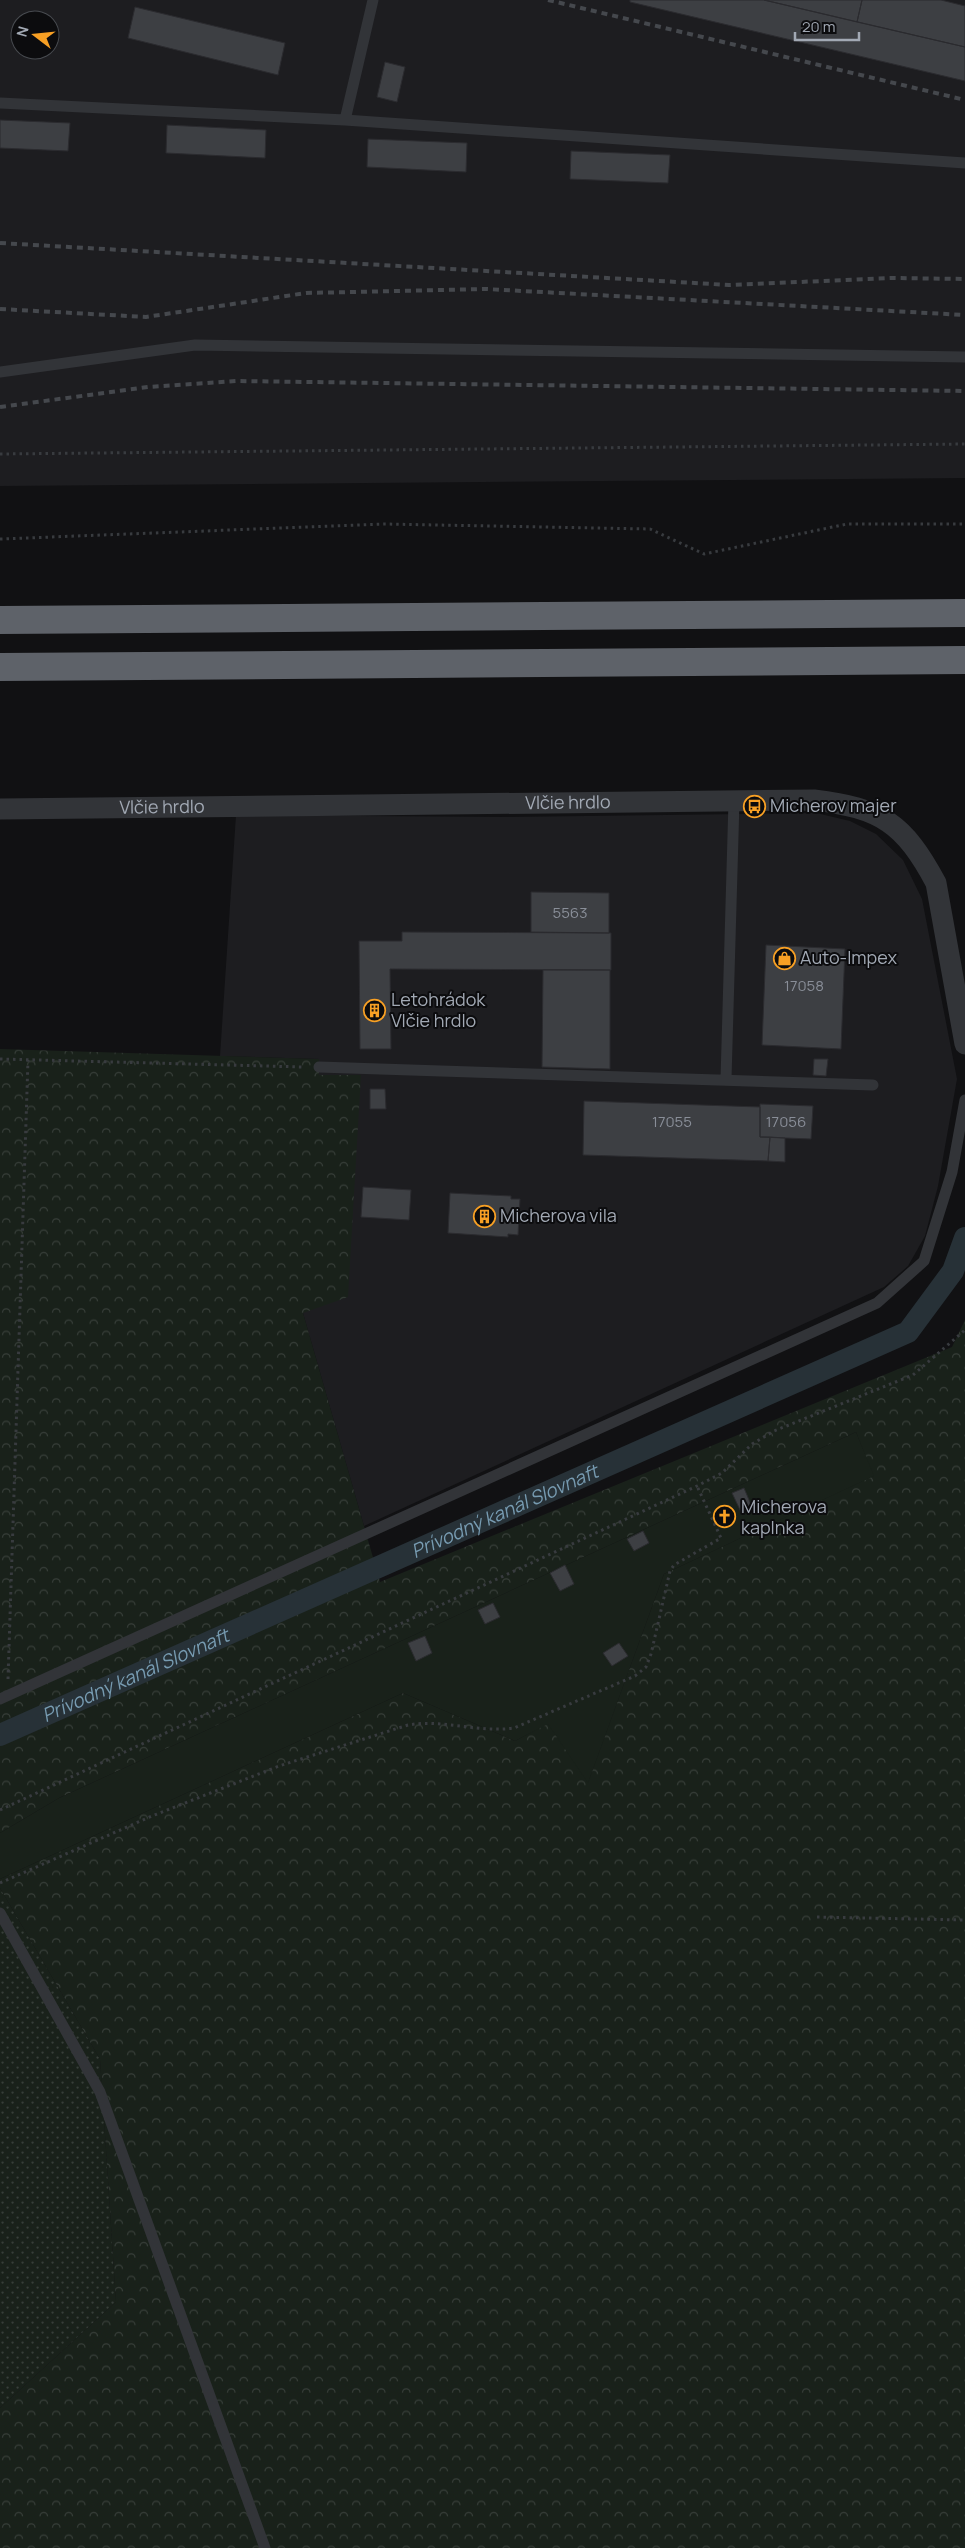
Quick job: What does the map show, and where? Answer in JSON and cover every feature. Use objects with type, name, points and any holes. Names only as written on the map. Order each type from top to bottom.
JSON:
[{"type":"highway","points":[[0,620],[965,613]]},
{"type":"highway","points":[[0,668],[965,660]]},
{"type":"street","name":"Vlčie hrdlo","points":[[0,809],[814,800],[845,804],[865,809],[888,821],[904,835],[923,859],[936,883],[965,1044]]},
{"type":"lane","points":[[345,120],[373,0]]},
{"type":"lane","points":[[0,103],[345,120],[965,163]]},
{"type":"lane","points":[[0,372],[195,345],[965,358]]},
{"type":"lane","points":[[726,1080],[734,801]]},
{"type":"lane","points":[[319,1067],[873,1085]]},
{"type":"lane","points":[[4,1698],[877,1303],[924,1261],[952,1172],[965,1100]]},
{"type":"lane","points":[[0,1912],[100,2092],[265,2548]]},
{"type":"path","points":[[0,454],[965,444]]},
{"type":"path","points":[[0,538],[384,524],[650,529],[704,554],[847,524],[965,524]]},
{"type":"path","points":[[0,1059],[319,1067]]},
{"type":"path","points":[[4,1698],[28,1060]]},
{"type":"path","points":[[0,1810],[697,1486],[722,1473],[752,1444],[774,1431],[913,1375],[965,1330]]},
{"type":"path","points":[[0,1884],[152,1816],[279,1766],[422,1722],[494,1729],[514,1728],[635,1676],[646,1667],[651,1654],[670,1571],[674,1565],[721,1538],[697,1486]]},
{"type":"path","points":[[817,1916],[965,1920]]},
{"type":"shaded area","points":[[0,0],[965,0],[965,478],[0,486]]},
{"type":"shaded area","name":"Micherov majer","points":[[816,813],[850,821],[876,834],[903,860],[922,899],[957,1079],[938,1186],[925,1236],[908,1266],[884,1287],[364,1526],[303,1313],[360,1075],[319,1075],[319,1059],[220,1056],[236,815],[503,817]]},
{"type":"green space","points":[[0,1049],[319,1059],[319,1075],[361,1075],[348,1297],[303,1313],[380,1582],[952,1347],[965,1320],[965,2548],[0,2548],[0,2408],[116,2302],[100,2059],[0,1888],[0,1879],[403,1693],[515,1741],[548,1723],[588,1782],[664,1574],[873,1476],[856,1432],[59,1798],[0,1833]]},
{"type":"green space","points":[[856,1432],[874,1476],[664,1574],[588,1783],[548,1724],[515,1741],[403,1693],[0,1879],[0,1833],[59,1798]]},
{"type":"green space","points":[[0,1888],[100,2059],[116,2302],[0,2408]]},
{"type":"building","points":[[630,0],[764,0],[965,47],[965,81],[630,2]]},
{"type":"building","points":[[764,0],[862,0],[857,22]]},
{"type":"building","points":[[862,0],[941,0],[965,6],[965,47],[857,22]]},
{"type":"building","points":[[135,7],[285,43],[278,75],[128,38]]},
{"type":"building","points":[[385,62],[405,67],[397,102],[377,97]]},
{"type":"building","points":[[0,120],[70,123],[68,151],[0,148]]},
{"type":"building","points":[[167,125],[266,130],[265,158],[166,153]]},
{"type":"building","points":[[368,139],[467,143],[466,172],[367,167]]},
{"type":"building","points":[[571,151],[670,155],[668,183],[570,179]]},
{"type":"building","points":[[531,892],[609,893],[609,933],[531,932]]},
{"type":"building","name":"Letohrádok Vlčie hrdlo","points":[[402,932],[611,933],[611,970],[390,969],[391,1049],[360,1049],[359,941],[402,941]]},
{"type":"building","points":[[766,945],[845,949],[841,1049],[762,1045]]},
{"type":"building","points":[[543,970],[610,970],[610,1069],[542,1067]]},
{"type":"building","points":[[814,1059],[828,1059],[826,1076],[813,1075]]},
{"type":"building","points":[[370,1089],[385,1089],[386,1109],[370,1109]]},
{"type":"building","points":[[584,1101],[760,1107],[760,1137],[770,1137],[768,1161],[583,1155]]},
{"type":"building","points":[[760,1104],[813,1106],[811,1139],[760,1137]]},
{"type":"building","points":[[770,1137],[785,1138],[785,1162],[768,1161]]},
{"type":"building","points":[[363,1187],[411,1190],[409,1220],[361,1217]]},
{"type":"building","name":"Micherova vila","points":[[450,1193],[511,1196],[511,1199],[520,1199],[518,1235],[508,1234],[508,1237],[448,1233]]},
{"type":"building","points":[[744,1488],[752,1507],[741,1512],[732,1493]]},
{"type":"building","name":"Micherova kaplnka","points":[[721,1510],[732,1517],[728,1524],[717,1517]]},
{"type":"building","points":[[643,1531],[649,1543],[634,1551],[627,1539]]},
{"type":"building","points":[[565,1565],[574,1584],[560,1591],[550,1573]]},
{"type":"building","points":[[493,1603],[500,1617],[485,1624],[478,1610]]},
{"type":"building","points":[[425,1636],[432,1653],[416,1661],[408,1643]]},
{"type":"building","points":[[619,1643],[628,1656],[612,1666],[603,1653]]},
{"type":"waterway","name":"Prívodný kanál Slovnaft","points":[[0,1735],[908,1332],[953,1271],[965,1238]]},
{"type":"railway","points":[[548,0],[965,100]]},
{"type":"railway","points":[[0,243],[729,285],[892,278],[965,279]]},
{"type":"railway","points":[[0,309],[146,317],[306,293],[486,289],[965,315]]},
{"type":"railway","points":[[0,407],[148,387],[236,381],[965,391]]},
{"type":"place","name":"Micherov majer","points":[[754,806]]},
{"type":"place","name":"Auto-Impex","points":[[784,958]]},
{"type":"place","name":"Letohrádok Vlčie hrdlo","points":[[375,1010]]},
{"type":"place","name":"Micherova vila","points":[[484,1216]]},
{"type":"place","name":"Micherova kaplnka","points":[[725,1517]]}]
